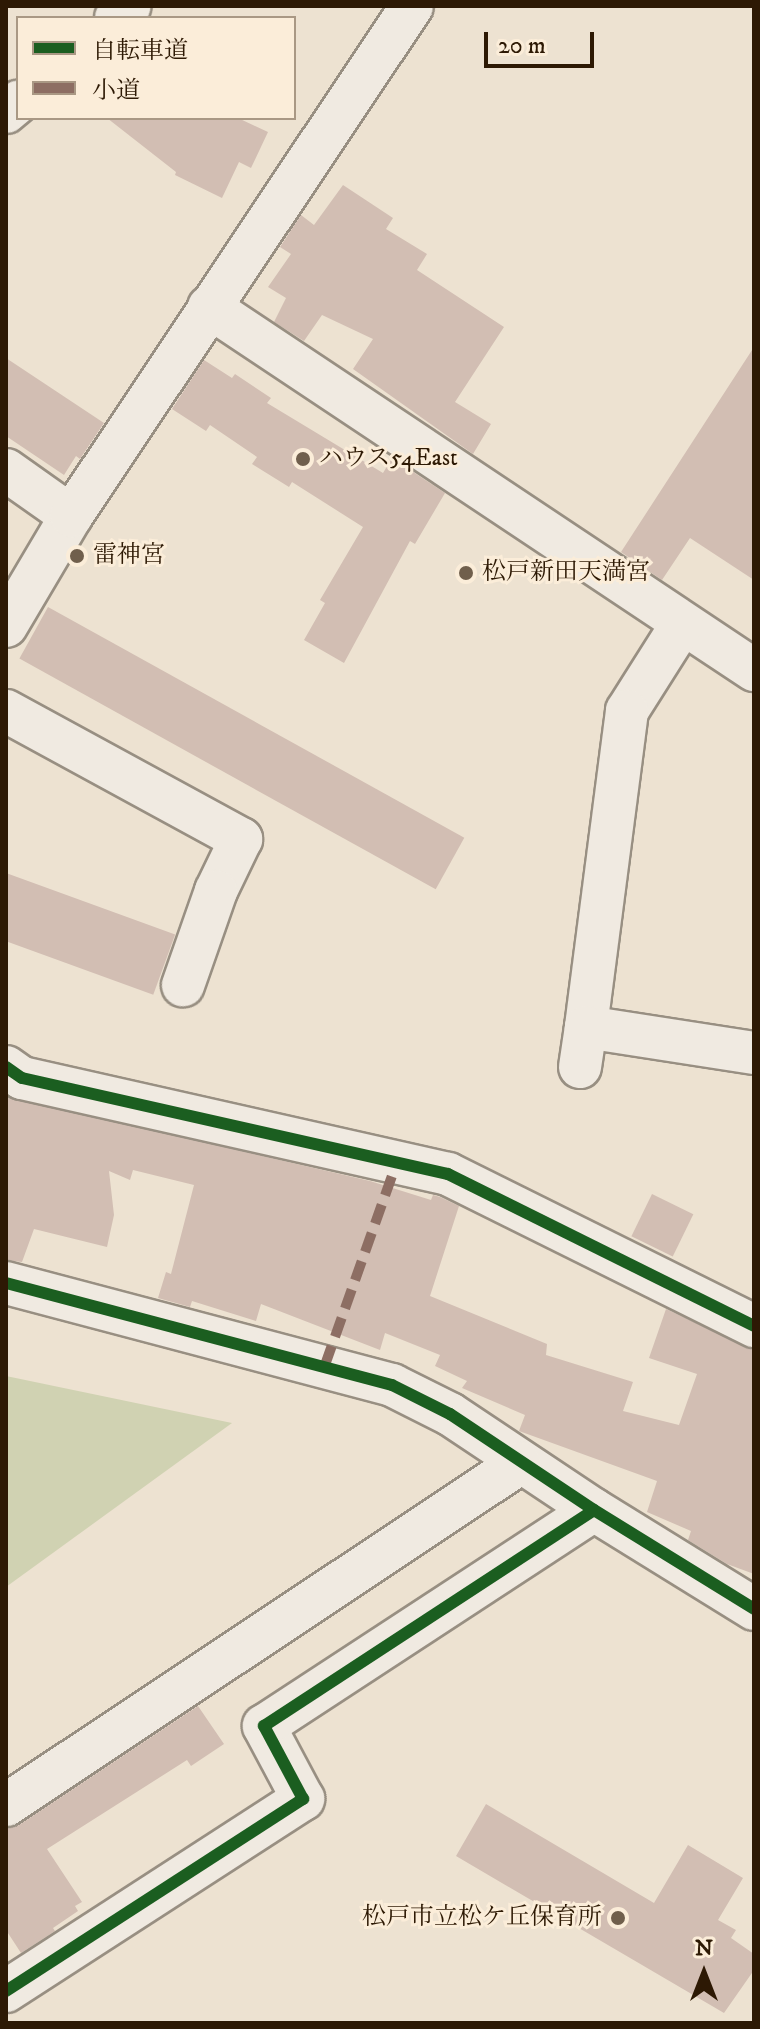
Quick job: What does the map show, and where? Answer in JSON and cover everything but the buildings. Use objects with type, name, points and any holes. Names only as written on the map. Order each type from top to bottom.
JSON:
[{"type":"street","points":[[6,626],[71,516],[412,6]]},
{"type":"street","points":[[209,307],[754,670]]},
{"type":"street","points":[[6,470],[71,516]]},
{"type":"street","points":[[682,624],[627,711],[583,1047],[754,1053]]},
{"type":"street","points":[[6,711],[241,839],[216,891],[183,985]]},
{"type":"street","points":[[6,1067],[22,1078],[448,1174],[754,1326]]},
{"type":"street","points":[[6,1283],[392,1385],[450,1414],[520,1463],[754,1609]]},
{"type":"street","points":[[6,1805],[520,1463]]},
{"type":"street","points":[[6,1991],[303,1799],[264,1726],[594,1510]]},
{"type":"green space","points":[[6,1376],[232,1423],[6,1587]]},
{"type":"marked path","points":[[325,1365],[396,1164]]},
{"type":"cycle path","points":[[6,1067],[22,1078],[448,1174],[754,1326]]},
{"type":"cycle path","points":[[6,1283],[392,1385],[450,1414],[594,1510],[754,1609]]},
{"type":"cycle path","points":[[6,1991],[303,1799],[264,1726],[594,1510]]},
{"type":"place","name":"ハウス54East","points":[[303,459]]},
{"type":"place","name":"雷神宮","points":[[77,556]]},
{"type":"place","name":"松戸新田天満宮","points":[[466,573]]},
{"type":"place","name":"松戸市立松ケ丘保育所","points":[[618,1918]]}]
